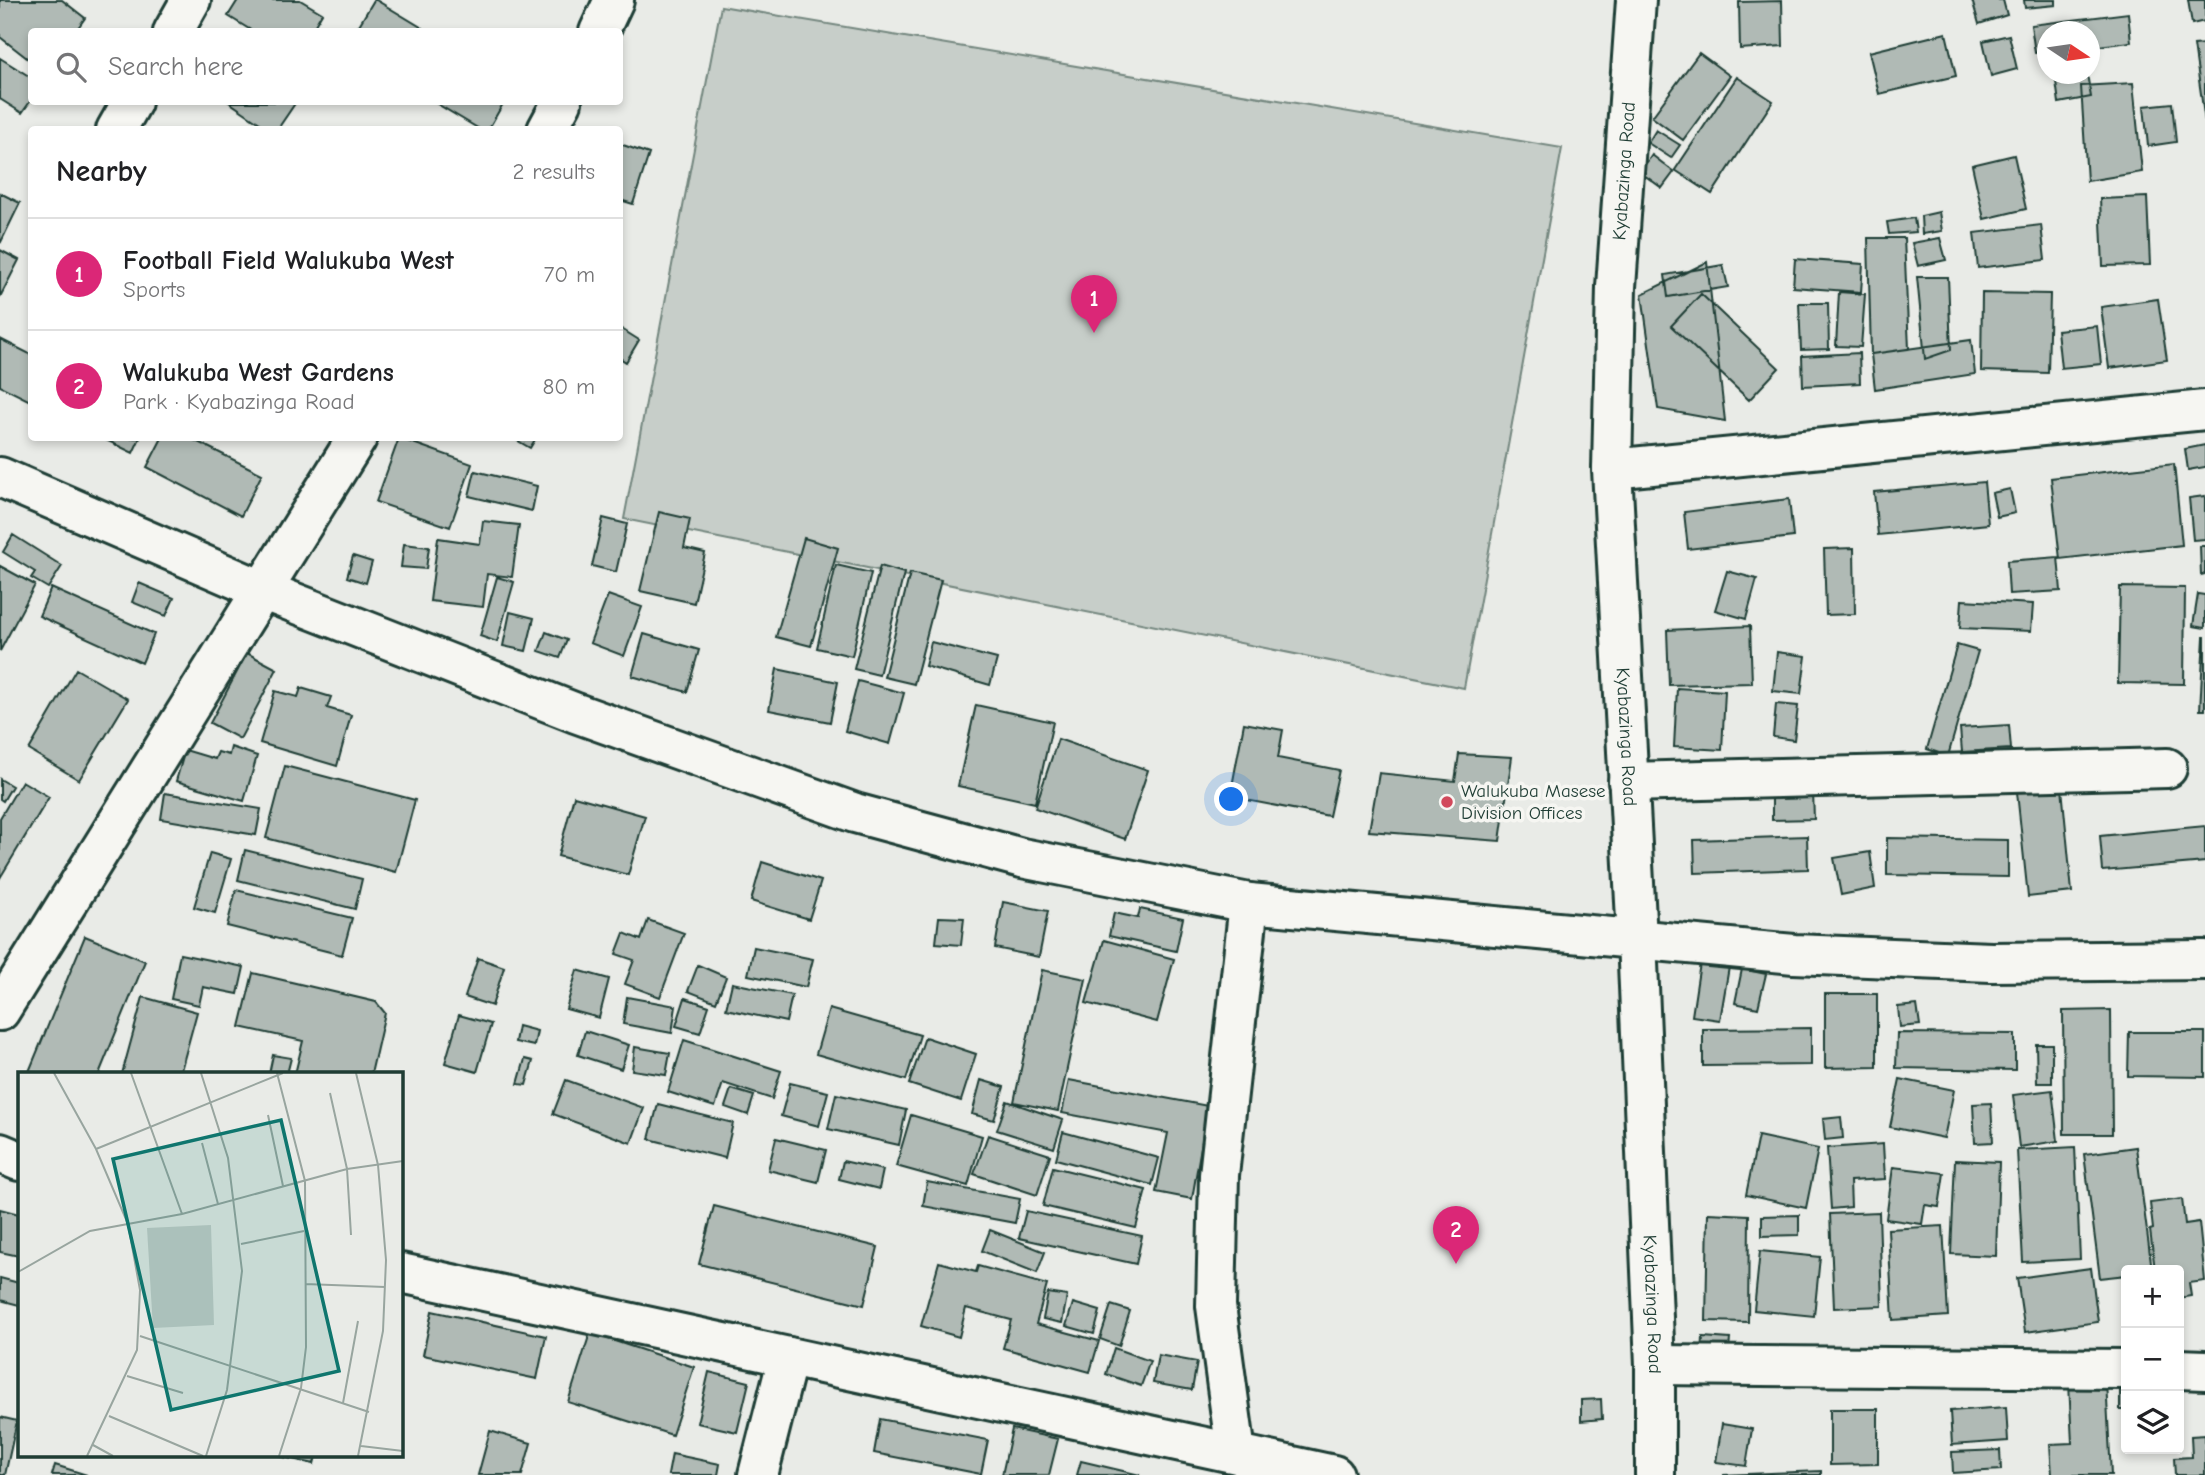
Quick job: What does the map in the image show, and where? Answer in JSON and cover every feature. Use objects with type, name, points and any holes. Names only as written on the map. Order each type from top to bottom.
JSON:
[{"type":"street","points":[[175,28],[191,0]]},
{"type":"street","points":[[601,28],[614,0]]},
{"type":"street","name":"Kyabazinga Road","points":[[1636,0],[1616,287],[1612,469],[1637,939],[1655,1365],[1655,1475]]},
{"type":"street","points":[[118,126],[130,105]]},
{"type":"street","points":[[549,126],[560,105]]},
{"type":"street","points":[[1612,469],[2205,410]]},
{"type":"street","points":[[0,1011],[355,441]]},
{"type":"street","points":[[0,477],[262,590],[576,713],[856,813],[1022,858],[1249,903],[1794,954],[1965,961],[2205,960]]},
{"type":"street","points":[[1628,782],[2167,768]]},
{"type":"street","points":[[1236,1453],[1216,1306],[1219,1175],[1249,903]]},
{"type":"street","points":[[0,1153],[18,1161]]},
{"type":"street","points":[[402,1273],[1334,1475]]},
{"type":"street","points":[[758,1475],[788,1357]]},
{"type":"street","points":[[1655,1365],[2121,1369]]},
{"type":"street","points":[[2184,1370],[2205,1370]]},
{"type":"shaded area","points":[[721,6],[1562,148],[1464,688],[624,519]]},
{"type":"building","points":[[0,0],[62,0],[85,18],[78,28],[28,28],[28,59],[0,37]]},
{"type":"building","points":[[238,0],[300,0],[322,13],[313,28],[248,28],[228,16]]},
{"type":"building","points":[[376,0],[422,28],[357,28]]},
{"type":"building","points":[[1972,0],[2003,0],[2007,15],[1979,24]]},
{"type":"building","points":[[2024,0],[2056,0],[2056,5],[2025,8]]},
{"type":"building","points":[[2188,0],[2205,0],[2205,21],[2192,24]]},
{"type":"building","points":[[1782,1],[1783,46],[1740,49],[1739,2]]},
{"type":"building","points":[[2128,13],[2131,42],[2100,46],[2100,21],[2063,21]]},
{"type":"building","points":[[2037,24],[2037,53],[2035,53],[2031,25]]},
{"type":"building","points":[[1946,33],[1956,76],[1879,94],[1869,52]]},
{"type":"building","points":[[2009,35],[2017,69],[1991,76],[1983,41]]},
{"type":"building","points":[[2205,44],[2205,122],[2194,45]]},
{"type":"building","points":[[1699,53],[1730,76],[1683,140],[1652,117]]},
{"type":"building","points":[[0,58],[28,76],[28,105],[22,113],[0,99]]},
{"type":"building","points":[[1737,77],[1773,101],[1712,194],[1675,170]]},
{"type":"building","points":[[2133,83],[2142,172],[2087,181],[2081,86]]},
{"type":"building","points":[[2056,84],[2089,84],[2091,97],[2059,103]]},
{"type":"building","points":[[2172,103],[2176,142],[2148,146],[2144,106]]},
{"type":"building","points":[[233,105],[294,105],[280,126],[264,126]]},
{"type":"building","points":[[439,105],[502,105],[490,126],[474,126]]},
{"type":"building","points":[[1656,130],[1680,145],[1671,158],[1648,143]]},
{"type":"building","points":[[623,145],[649,154],[633,204],[623,201]]},
{"type":"building","points":[[1652,155],[1674,172],[1662,188],[1640,172]]},
{"type":"building","points":[[2014,155],[2026,209],[1984,219],[1972,165]]},
{"type":"building","points":[[0,193],[20,203],[1,242],[0,241]]},
{"type":"building","points":[[2147,197],[2150,265],[2103,266],[2100,199]]},
{"type":"building","points":[[1939,212],[1942,231],[1922,234],[1921,216]]},
{"type":"building","points":[[1914,218],[1916,232],[1889,234],[1887,222]]},
{"type":"building","points":[[2041,225],[2045,260],[1978,268],[1974,233]]},
{"type":"building","points":[[1868,238],[1904,238],[1909,349],[1871,354]]},
{"type":"building","points":[[1940,238],[1946,260],[1918,266],[1912,243]]},
{"type":"building","points":[[0,250],[19,260],[0,297]]},
{"type":"building","points":[[1795,259],[1863,264],[1861,292],[1793,287]]},
{"type":"building","points":[[1707,262],[1725,421],[1658,409],[1642,294]]},
{"type":"building","points":[[1723,265],[1728,287],[1668,297],[1665,275]]},
{"type":"building","points":[[1917,277],[1948,277],[1951,350],[1925,359]]},
{"type":"building","points":[[1839,292],[1865,294],[1861,347],[1836,346]]},
{"type":"building","points":[[1982,293],[2050,294],[2048,373],[1981,371]]},
{"type":"building","points":[[1701,294],[1779,368],[1749,400],[1671,326]]},
{"type":"building","points":[[2158,299],[2167,360],[2109,368],[2101,307]]},
{"type":"building","points":[[1799,303],[1828,303],[1829,349],[1801,350]]},
{"type":"building","points":[[2097,326],[2101,364],[2061,368],[2057,330]]},
{"type":"building","points":[[623,330],[639,340],[626,362],[623,360]]},
{"type":"building","points":[[0,339],[28,353],[28,400],[0,386]]},
{"type":"building","points":[[1971,340],[1975,374],[1875,389],[1871,354]]},
{"type":"building","points":[[1859,353],[1860,383],[1803,386],[1802,356]]},
{"type":"building","points":[[108,441],[139,441],[133,453]]},
{"type":"building","points":[[160,441],[196,441],[262,474],[241,516],[147,467]]},
{"type":"building","points":[[398,441],[407,441],[472,464],[450,527],[376,502]]},
{"type":"building","points":[[518,441],[534,441],[530,448]]},
{"type":"building","points":[[2205,445],[2205,467],[2188,470],[2185,449]]},
{"type":"building","points":[[2174,464],[2182,545],[2060,559],[2051,478]]},
{"type":"building","points":[[475,471],[537,486],[532,511],[469,496]]},
{"type":"building","points":[[1984,482],[1988,524],[1878,535],[1874,492]]},
{"type":"building","points":[[2010,489],[2015,513],[1997,517],[1992,493]]},
{"type":"building","points":[[2205,496],[2205,539],[2193,540],[2189,498]]},
{"type":"building","points":[[1789,499],[1793,537],[1688,549],[1684,512]]},
{"type":"building","points":[[659,512],[690,519],[684,548],[705,553],[694,603],[640,591]]},
{"type":"building","points":[[603,518],[627,524],[616,572],[592,566]]},
{"type":"building","points":[[483,521],[519,525],[512,577],[487,574],[483,607],[430,601],[438,538],[480,544]]},
{"type":"building","points":[[13,535],[62,566],[48,588],[31,578],[35,572],[3,552]]},
{"type":"building","points":[[804,538],[838,548],[811,646],[776,637]]},
{"type":"building","points":[[404,544],[429,547],[426,569],[401,567]]},
{"type":"building","points":[[2200,546],[2205,546],[2205,574],[2201,575]]},
{"type":"building","points":[[1854,548],[1855,614],[1826,615],[1824,549]]},
{"type":"building","points":[[353,556],[372,562],[366,583],[347,577]]},
{"type":"building","points":[[2058,557],[2061,591],[2009,594],[2007,561]]},
{"type":"building","points":[[836,565],[871,573],[852,656],[817,648]]},
{"type":"building","points":[[0,566],[35,585],[0,651]]},
{"type":"building","points":[[880,566],[904,573],[879,675],[854,669]]},
{"type":"building","points":[[1727,571],[1757,579],[1746,619],[1715,610]]},
{"type":"building","points":[[910,573],[941,580],[914,684],[884,677]]},
{"type":"building","points":[[497,577],[514,582],[497,642],[480,636]]},
{"type":"building","points":[[139,583],[174,598],[166,616],[132,602]]},
{"type":"building","points":[[2120,587],[2185,588],[2184,684],[2118,683]]},
{"type":"building","points":[[51,588],[154,634],[142,663],[39,616]]},
{"type":"building","points":[[2198,594],[2205,595],[2205,628],[2193,626]]},
{"type":"building","points":[[608,595],[642,607],[624,656],[590,643]]},
{"type":"building","points":[[1962,600],[2033,604],[2031,631],[1960,628]]},
{"type":"building","points":[[510,612],[534,618],[526,651],[503,646]]},
{"type":"building","points":[[1750,626],[1752,683],[1669,685],[1667,630]]},
{"type":"building","points":[[546,632],[567,640],[560,658],[539,651]]},
{"type":"building","points":[[644,634],[699,650],[687,692],[632,676]]},
{"type":"building","points":[[2204,637],[2205,710],[2200,710]]},
{"type":"building","points":[[931,642],[997,659],[990,685],[925,666]]},
{"type":"building","points":[[1957,645],[1978,651],[1948,756],[1927,749]]},
{"type":"building","points":[[1777,652],[1806,656],[1801,694],[1773,691]]},
{"type":"building","points":[[247,653],[277,669],[240,739],[210,723]]},
{"type":"building","points":[[76,669],[128,699],[79,780],[29,750]]},
{"type":"building","points":[[777,669],[838,682],[830,722],[769,710]]},
{"type":"building","points":[[858,681],[904,693],[890,744],[845,731]]},
{"type":"building","points":[[301,688],[331,697],[327,708],[351,715],[337,766],[260,743],[275,691],[298,697]]},
{"type":"building","points":[[1677,688],[1725,691],[1722,750],[1674,747]]},
{"type":"building","points":[[1776,704],[1798,706],[1794,740],[1773,737]]},
{"type":"building","points":[[976,705],[1053,722],[1035,803],[958,786]]},
{"type":"building","points":[[1244,723],[1283,730],[1278,758],[1339,770],[1329,816],[1230,797]]},
{"type":"building","points":[[2009,725],[2011,749],[1962,752],[1960,728]]},
{"type":"building","points":[[1058,739],[1148,770],[1125,839],[1035,808]]},
{"type":"building","points":[[231,747],[257,756],[244,801],[176,781],[185,750],[215,759],[218,752],[229,755]]},
{"type":"building","points":[[1459,754],[1512,757],[1500,841],[1369,831],[1379,773],[1455,781]]},
{"type":"building","points":[[285,766],[415,800],[396,872],[266,838]]},
{"type":"building","points":[[0,779],[12,786],[3,801],[0,799]]},
{"type":"building","points":[[22,781],[49,797],[0,878],[0,818]]},
{"type":"building","points":[[2062,788],[2072,892],[2028,897],[2017,792]]},
{"type":"building","points":[[1813,792],[1814,819],[1772,820],[1772,793]]},
{"type":"building","points":[[165,793],[261,809],[256,835],[161,819]]},
{"type":"building","points":[[574,796],[645,816],[628,875],[558,856]]},
{"type":"building","points":[[2205,826],[2205,862],[2103,871],[2100,836]]},
{"type":"building","points":[[1807,836],[1808,869],[1695,873],[1694,840]]},
{"type":"building","points":[[1887,838],[2008,840],[2008,877],[1887,875]]},
{"type":"building","points":[[245,850],[362,879],[355,909],[238,880]]},
{"type":"building","points":[[1870,852],[1875,888],[1841,895],[1834,858]]},
{"type":"building","points":[[210,853],[231,859],[215,913],[194,907]]},
{"type":"building","points":[[762,862],[821,881],[809,919],[751,901]]},
{"type":"building","points":[[236,890],[352,918],[342,955],[227,926]]},
{"type":"building","points":[[1003,902],[1048,911],[1039,957],[995,948]]},
{"type":"building","points":[[1140,909],[1183,918],[1176,951],[1109,936],[1114,913],[1138,918]]},
{"type":"building","points":[[939,917],[964,918],[961,945],[936,943]]},
{"type":"building","points":[[648,920],[684,933],[660,997],[625,984],[634,960],[616,954],[624,933],[641,940]]},
{"type":"building","points":[[85,936],[145,961],[100,1072],[29,1072]]},
{"type":"building","points":[[1104,940],[1174,959],[1157,1022],[1086,1003]]},
{"type":"building","points":[[754,947],[813,959],[806,987],[748,975]]},
{"type":"building","points":[[180,954],[244,967],[238,994],[203,987],[199,1005],[171,999]]},
{"type":"building","points":[[478,958],[504,967],[492,1006],[465,997]]},
{"type":"building","points":[[1700,963],[1729,967],[1720,1020],[1692,1016]]},
{"type":"building","points":[[698,965],[726,977],[716,1002],[688,991]]},
{"type":"building","points":[[1742,969],[1766,974],[1758,1008],[1735,1003]]},
{"type":"building","points":[[577,970],[609,979],[599,1018],[566,1009]]},
{"type":"building","points":[[1042,970],[1086,979],[1058,1111],[1014,1102]]},
{"type":"building","points":[[253,973],[376,1002],[385,1013],[371,1072],[295,1072],[303,1041],[240,1027]]},
{"type":"building","points":[[732,983],[792,995],[786,1022],[726,1009]]},
{"type":"building","points":[[1825,994],[1877,994],[1877,1067],[1825,1068]]},
{"type":"building","points":[[143,997],[197,1012],[181,1072],[123,1072]]},
{"type":"building","points":[[627,997],[676,1006],[672,1033],[623,1024]]},
{"type":"building","points":[[685,998],[709,1006],[700,1033],[676,1026]]},
{"type":"building","points":[[1917,1005],[1920,1025],[1900,1027],[1898,1007]]},
{"type":"building","points":[[829,1009],[920,1035],[906,1080],[816,1054]]},
{"type":"building","points":[[2111,1010],[2112,1134],[2064,1134],[2063,1011]]},
{"type":"building","points":[[459,1015],[491,1024],[477,1072],[445,1063]]},
{"type":"building","points":[[518,1026],[537,1031],[534,1046],[515,1042]]},
{"type":"building","points":[[1811,1028],[1811,1065],[1703,1066],[1703,1029]]},
{"type":"building","points":[[585,1031],[629,1045],[621,1069],[578,1055]]},
{"type":"building","points":[[2129,1032],[2205,1032],[2205,1077],[2128,1076]]},
{"type":"building","points":[[1897,1033],[2015,1034],[2015,1070],[1896,1068]]},
{"type":"building","points":[[925,1037],[976,1054],[961,1101],[909,1084]]},
{"type":"building","points":[[684,1040],[781,1071],[772,1099],[723,1083],[715,1107],[668,1092]]},
{"type":"building","points":[[2036,1044],[2052,1044],[2052,1083],[2037,1083]]},
{"type":"building","points":[[635,1047],[670,1053],[666,1075],[632,1070]]},
{"type":"building","points":[[273,1055],[291,1058],[288,1072],[269,1072]]},
{"type":"building","points":[[525,1059],[533,1061],[526,1085],[518,1084]]},
{"type":"building","points":[[1900,1079],[1954,1090],[1944,1138],[1890,1127]]},
{"type":"building","points":[[566,1080],[644,1108],[631,1143],[553,1114]]},
{"type":"building","points":[[981,1080],[1004,1087],[994,1120],[972,1114]]},
{"type":"building","points":[[1069,1080],[1208,1106],[1192,1199],[1156,1192],[1168,1133],[1062,1113]]},
{"type":"building","points":[[790,1083],[828,1092],[819,1126],[781,1116]]},
{"type":"building","points":[[731,1089],[754,1096],[748,1115],[725,1107]]},
{"type":"building","points":[[2052,1090],[2058,1141],[2019,1147],[2013,1095]]},
{"type":"building","points":[[836,1094],[906,1110],[899,1145],[828,1129]]},
{"type":"building","points":[[1007,1101],[1063,1120],[1054,1148],[997,1130]]},
{"type":"building","points":[[1991,1103],[1993,1142],[1975,1143],[1973,1104]]},
{"type":"building","points":[[658,1104],[733,1123],[725,1158],[649,1139]]},
{"type":"building","points":[[911,1115],[982,1136],[968,1186],[896,1166]]},
{"type":"building","points":[[1841,1117],[1843,1138],[1825,1140],[1823,1119]]},
{"type":"building","points":[[1063,1132],[1159,1158],[1152,1185],[1056,1159]]},
{"type":"building","points":[[988,1135],[1050,1155],[1037,1195],[974,1174]]},
{"type":"building","points":[[1758,1136],[1818,1149],[1806,1208],[1746,1195]]},
{"type":"building","points":[[776,1138],[826,1150],[818,1182],[768,1170]]},
{"type":"building","points":[[1883,1144],[1885,1179],[1850,1181],[1851,1207],[1831,1209],[1827,1148]]},
{"type":"building","points":[[2075,1147],[2080,1259],[2023,1262],[2017,1150]]},
{"type":"building","points":[[2136,1147],[2151,1265],[2121,1265],[2121,1276],[2100,1278],[2084,1154]]},
{"type":"building","points":[[1955,1160],[1999,1162],[1996,1256],[1951,1254]]},
{"type":"building","points":[[843,1161],[883,1170],[879,1189],[839,1179]]},
{"type":"building","points":[[1053,1167],[1146,1190],[1136,1228],[1043,1206]]},
{"type":"building","points":[[1893,1167],[1944,1173],[1939,1207],[1925,1205],[1922,1224],[1886,1219]]},
{"type":"building","points":[[927,1182],[1020,1199],[1015,1223],[923,1206]]},
{"type":"building","points":[[2182,1199],[2185,1224],[2199,1222],[2205,1281],[2189,1283],[2191,1296],[2184,1297],[2184,1265],[2154,1265],[2150,1203]]},
{"type":"building","points":[[714,1206],[878,1247],[864,1305],[699,1264]]},
{"type":"building","points":[[0,1209],[18,1214],[18,1256],[0,1252]]},
{"type":"building","points":[[1026,1211],[1142,1236],[1136,1264],[1019,1238]]},
{"type":"building","points":[[1879,1212],[1882,1306],[1834,1308],[1830,1214]]},
{"type":"building","points":[[1708,1213],[1749,1215],[1748,1322],[1706,1321]]},
{"type":"building","points":[[1799,1215],[1799,1235],[1762,1236],[1762,1216]]},
{"type":"building","points":[[1943,1226],[1948,1316],[1893,1320],[1888,1229]]},
{"type":"building","points":[[990,1230],[1045,1252],[1037,1273],[982,1251]]},
{"type":"building","points":[[1760,1251],[1820,1257],[1814,1316],[1754,1310]]},
{"type":"building","points":[[939,1262],[976,1272],[978,1266],[1047,1285],[1036,1324],[1099,1341],[1090,1372],[1003,1348],[1011,1320],[966,1308],[959,1337],[921,1326]]},
{"type":"building","points":[[2091,1268],[2098,1322],[2025,1332],[2017,1278]]},
{"type":"building","points":[[0,1278],[18,1283],[18,1305],[0,1300]]},
{"type":"building","points":[[1048,1293],[1067,1296],[1062,1323],[1043,1319]]},
{"type":"building","points":[[1073,1303],[1100,1311],[1094,1334],[1066,1326]]},
{"type":"building","points":[[1111,1305],[1130,1311],[1119,1346],[1100,1339]]},
{"type":"building","points":[[432,1311],[546,1336],[537,1379],[423,1355]]},
{"type":"building","points":[[590,1333],[694,1367],[672,1435],[568,1402]]},
{"type":"building","points":[[1703,1337],[1730,1339],[1728,1358],[1702,1356]]},
{"type":"building","points":[[1114,1348],[1150,1361],[1141,1386],[1106,1374]]},
{"type":"building","points":[[1158,1355],[1197,1362],[1192,1390],[1153,1383]]},
{"type":"building","points":[[709,1372],[749,1382],[737,1432],[697,1423]]},
{"type":"building","points":[[2106,1381],[2111,1475],[2052,1475],[2050,1444],[2072,1443],[2069,1383]]},
{"type":"building","points":[[1601,1399],[1602,1419],[1581,1421],[1581,1400]]},
{"type":"building","points":[[2006,1407],[2008,1441],[1952,1445],[1950,1411]]},
{"type":"building","points":[[1830,1409],[1878,1409],[1878,1464],[1830,1465]]},
{"type":"building","points":[[0,1417],[17,1421],[5,1475],[0,1475]]},
{"type":"building","points":[[880,1419],[988,1440],[981,1474],[874,1453]]},
{"type":"building","points":[[1722,1424],[1752,1429],[1746,1466],[1716,1462]]},
{"type":"building","points":[[1012,1429],[1058,1439],[1049,1475],[1002,1475]]},
{"type":"building","points":[[490,1431],[531,1443],[522,1475],[478,1475]]},
{"type":"building","points":[[2205,1435],[2205,1475],[2175,1475],[2174,1458],[2192,1457],[2191,1436]]},
{"type":"building","points":[[2000,1450],[2001,1470],[1953,1473],[1952,1452]]},
{"type":"building","points":[[672,1454],[720,1464],[718,1475],[668,1475]]},
{"type":"building","points":[[288,1458],[316,1458],[314,1464]]},
{"type":"building","points":[[1081,1461],[1140,1475],[1077,1475]]},
{"type":"building","points":[[55,1465],[87,1475],[52,1475]]},
{"type":"building","points":[[1821,1471],[1821,1475],[1723,1475]]},
{"type":"place","name":"Football Field Walukuba West","points":[[1094,333]]},
{"type":"place","name":"Walukuba Masese Division Offices","points":[[1447,802]]},
{"type":"place","name":"Walukuba West Gardens","points":[[1456,1264]]}]
